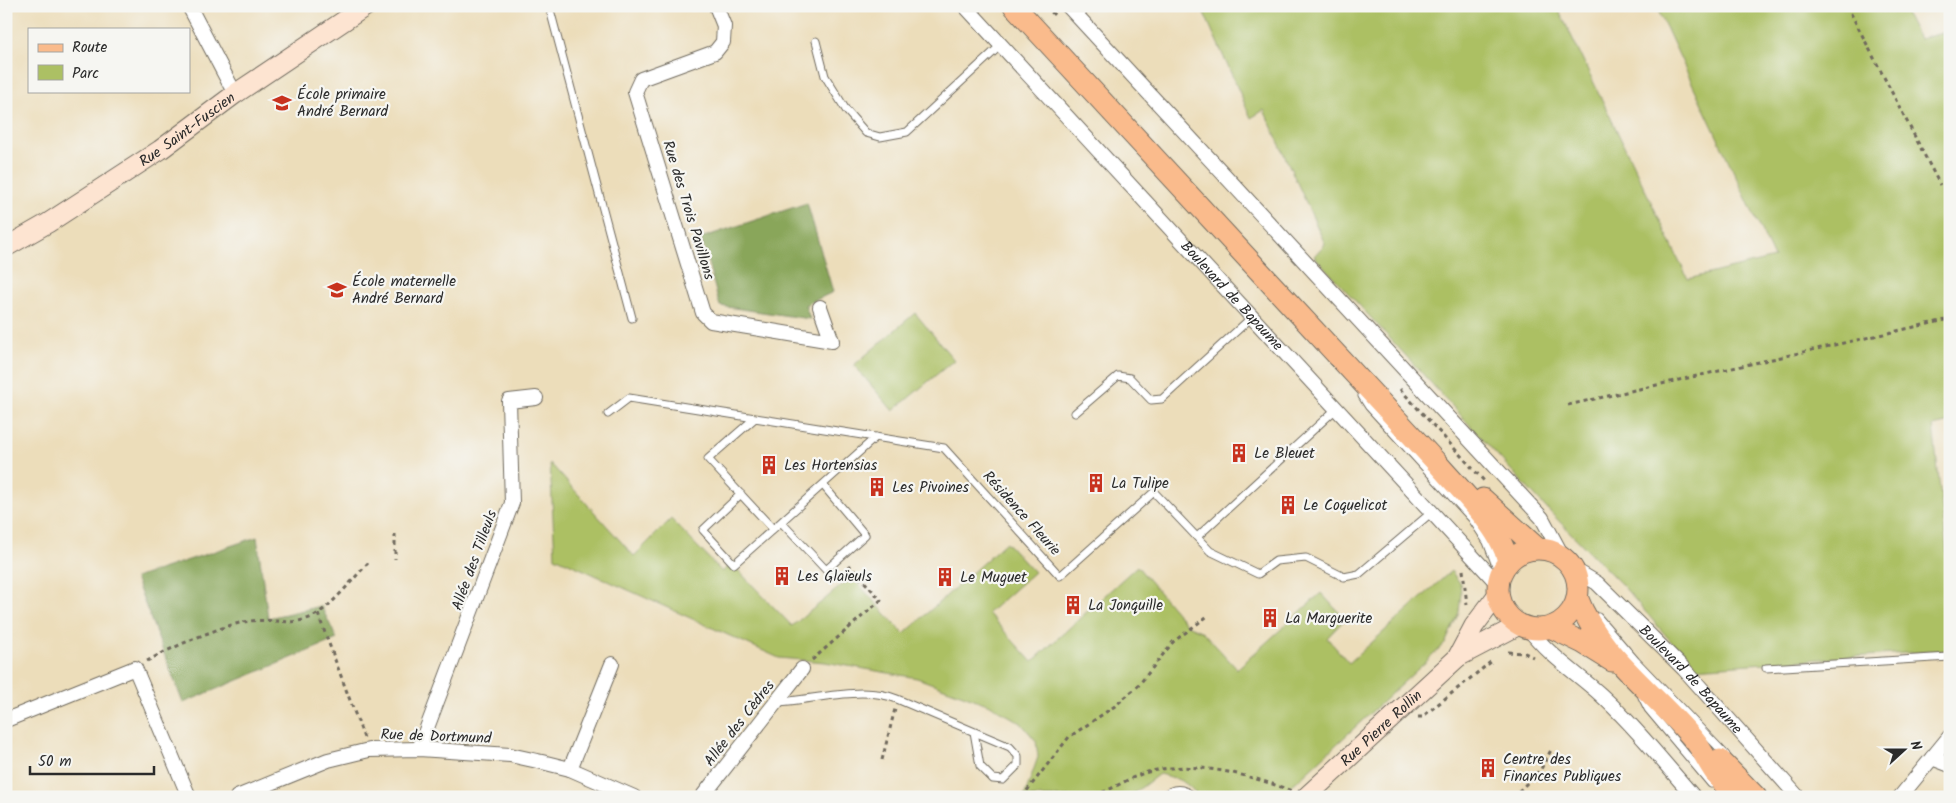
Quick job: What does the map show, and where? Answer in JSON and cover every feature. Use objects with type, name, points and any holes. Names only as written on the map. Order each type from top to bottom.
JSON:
[{"type":"main road","name":"Rue Saint-Fuscien","points":[[6,247],[48,223],[160,150],[235,94],[366,6]]},
{"type":"main road","points":[[1014,6],[1437,463],[1496,533],[1506,550],[1501,579],[1505,612],[1524,626],[1550,627],[1583,642],[1629,672]]},
{"type":"main road","points":[[1437,463],[1486,502],[1538,549],[1556,554],[1573,579],[1583,613],[1594,630],[1629,672],[1696,742],[1724,763],[1756,797]]},
{"type":"main road","points":[[1501,579],[1518,554],[1538,549]]},
{"type":"main road","name":"Rue Pierre Rollin","points":[[1457,658],[1501,579]]},
{"type":"main road","points":[[1550,627],[1558,624],[1570,613],[1573,579]]},
{"type":"main road","name":"Rue Pierre Rollin","points":[[1306,797],[1457,658],[1524,626]]},
{"type":"main road","points":[[1696,742],[1716,775],[1736,797]]},
{"type":"street","points":[[189,6],[235,94]]},
{"type":"street","name":"Rue des Trois Pavillons","points":[[716,6],[724,26],[723,42],[719,47],[714,52],[641,79],[636,92],[703,313],[711,321],[832,341],[820,307]]},
{"type":"street","name":"Boulevard de Bapaume","points":[[965,6],[1432,512],[1501,579]]},
{"type":"street","points":[[1068,6],[1542,518],[1573,579]]},
{"type":"street","name":"Allée des Tilleuls","points":[[419,749],[512,503],[509,401],[536,398]]},
{"type":"street","name":"Boulevard de Bapaume","points":[[1573,579],[1582,574],[1597,583],[1684,669],[1798,797]]},
{"type":"street","points":[[1524,626],[1538,642],[1602,696],[1694,797]]},
{"type":"street","points":[[570,769],[612,664]]},
{"type":"street","points":[[6,720],[135,668],[189,797]]},
{"type":"street","name":"Allée des Cèdres","points":[[702,797],[802,669]]},
{"type":"street","points":[[1900,797],[1950,736]]},
{"type":"street","name":"Rue de Dortmund","points":[[238,797],[328,760],[369,750],[419,749],[510,755],[570,769],[634,797]]},
{"type":"street","points":[[1932,758],[1950,765]]},
{"type":"lane","points":[[549,6],[632,318]]},
{"type":"lane","points":[[816,41],[825,76],[846,110],[866,134],[880,137],[907,132],[1001,45]]},
{"type":"lane","points":[[1075,412],[1118,376],[1130,378],[1151,400],[1162,399],[1252,317]]},
{"type":"lane","points":[[1338,358],[1369,407],[1477,525],[1487,542],[1501,579]]},
{"type":"lane","name":"Résidence Fleurie","points":[[608,414],[628,398],[944,448],[1060,576],[1154,492],[1210,550],[1258,574],[1276,561],[1306,558],[1344,577],[1359,574],[1432,512]]},
{"type":"lane","points":[[1197,537],[1336,409]]},
{"type":"lane","points":[[755,418],[708,459],[773,529]]},
{"type":"lane","points":[[741,494],[703,530],[734,564],[876,437]]},
{"type":"lane","points":[[781,522],[826,570],[841,557],[865,535],[824,484]]},
{"type":"lane","points":[[1573,579],[1602,623],[1767,797]]},
{"type":"lane","points":[[1766,668],[1950,657]]},
{"type":"lane","points":[[1629,672],[1648,709],[1716,790]]},
{"type":"lane","points":[[775,702],[870,693],[898,699],[1010,747],[1018,756],[1018,766],[1003,780],[993,779],[980,766],[974,732]]},
{"type":"lane","points":[[1162,797],[1169,791],[1184,789],[1194,797]]},
{"type":"path","points":[[1847,6],[1940,185]]},
{"type":"path","points":[[1568,404],[1950,319]]},
{"type":"path","points":[[395,534],[395,559]]},
{"type":"path","points":[[802,669],[881,600],[841,557]]},
{"type":"path","points":[[135,668],[166,651],[250,621],[299,623],[318,614],[368,563]]},
{"type":"path","points":[[1463,570],[1467,610]]},
{"type":"path","points":[[318,614],[369,750]]},
{"type":"path","points":[[1022,797],[1069,737],[1114,706],[1138,686],[1174,642],[1209,615]]},
{"type":"path","points":[[1503,655],[1508,652],[1525,652],[1540,662]]},
{"type":"path","points":[[1392,716],[1422,717],[1454,689],[1497,658]]},
{"type":"path","points":[[882,760],[898,699]]},
{"type":"path","points":[[1513,797],[1541,769],[1551,750]]},
{"type":"path","points":[[1087,797],[1101,794],[1140,774],[1174,766],[1237,773],[1306,797]]},
{"type":"green space","points":[[1201,6],[1557,6],[1688,279],[1774,258],[1656,6],[1902,6],[1919,39],[1950,31],[1950,422],[1933,426],[1950,580],[1950,650],[1694,668],[1624,587],[1547,509],[1314,256],[1325,244],[1264,110],[1251,118]]},
{"type":"green space","points":[[807,203],[833,292],[805,305],[810,319],[720,306],[701,238]]},
{"type":"green space","points":[[915,313],[954,360],[893,411],[854,365]]},
{"type":"green space","points":[[550,463],[634,556],[671,519],[722,572],[732,564],[792,626],[852,577],[904,634],[1006,542],[1034,572],[988,613],[1032,662],[1137,566],[1187,625],[1203,632],[1237,669],[1321,593],[1345,619],[1327,638],[1349,663],[1451,571],[1460,583],[1459,612],[1445,644],[1297,781],[1277,797],[1198,797],[1190,787],[1181,781],[1159,774],[1129,797],[1024,797],[1038,757],[1036,741],[1021,723],[990,705],[917,678],[825,662],[779,658],[555,557]]},
{"type":"green space","points":[[257,537],[268,618],[321,606],[337,639],[183,703],[135,578]]},
{"type":"place","name":"École primaire André Bernard","points":[[282,103]]},
{"type":"place","name":"École maternelle André Bernard","points":[[337,290]]},
{"type":"place","name":"Le Bleuet","points":[[1239,453]]},
{"type":"place","name":"Les Hortensias","points":[[769,465]]},
{"type":"place","name":"La Tulipe","points":[[1096,483]]},
{"type":"place","name":"Les Pivoines","points":[[877,487]]},
{"type":"place","name":"Le Coquelicot","points":[[1288,505]]},
{"type":"place","name":"Les Glaïeuls","points":[[782,576]]},
{"type":"place","name":"Le Muguet","points":[[945,577]]},
{"type":"place","name":"La Jonquille","points":[[1073,605]]},
{"type":"place","name":"La Marguerite","points":[[1270,618]]},
{"type":"place","name":"Centre des Finances Publiques","points":[[1488,768]]}]
